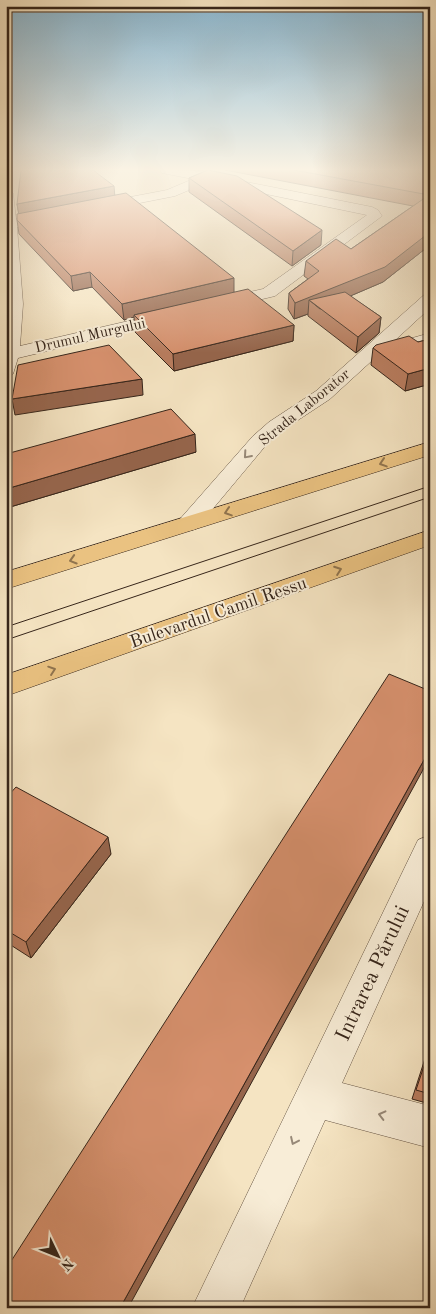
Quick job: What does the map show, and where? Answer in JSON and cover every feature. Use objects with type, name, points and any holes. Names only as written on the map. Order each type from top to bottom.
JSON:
[{"type":"main road","points":[[6,581],[430,448]]},
{"type":"main road","name":"Bulevardul Camil Ressu","points":[[6,686],[430,537]]},
{"type":"street","name":"Drumul Murgului","points":[[10,231],[14,293],[8,362],[184,313]]},
{"type":"street","points":[[203,308],[269,293],[354,231]]},
{"type":"street","name":"Strada Laborator","points":[[188,524],[260,440],[276,426],[323,395],[430,299]]},
{"type":"street","points":[[365,356],[430,338]]},
{"type":"street","name":"Intrarea Părului","points":[[216,1308],[430,850]]},
{"type":"street","points":[[315,1097],[430,1127]]},
{"type":"building","points":[[28,231],[175,231],[234,278],[122,304],[90,272],[71,276]]},
{"type":"building","points":[[265,231],[320,231],[293,251]]},
{"type":"building","points":[[377,231],[430,231],[385,267],[295,303],[289,293],[319,271],[306,261],[336,239],[351,249]]},
{"type":"building","points":[[248,289],[294,325],[173,354],[134,315]]},
{"type":"building","points":[[345,292],[381,317],[358,337],[309,300]]},
{"type":"building","points":[[409,336],[418,342],[430,339],[430,368],[408,374],[373,348],[376,345]]},
{"type":"building","points":[[109,345],[142,379],[12,399],[18,365]]},
{"type":"building","points":[[171,409],[195,434],[6,489],[6,454]]},
{"type":"building","points":[[389,674],[430,691],[430,749],[120,1308],[6,1308],[6,1269]]},
{"type":"building","points":[[16,787],[108,837],[26,942],[6,930],[6,798]]},
{"type":"building","points":[[430,1048],[430,1094],[416,1090]]},
{"type":"tram line","points":[[6,627],[430,486]]},
{"type":"tram line","points":[[6,640],[430,497]]}]
